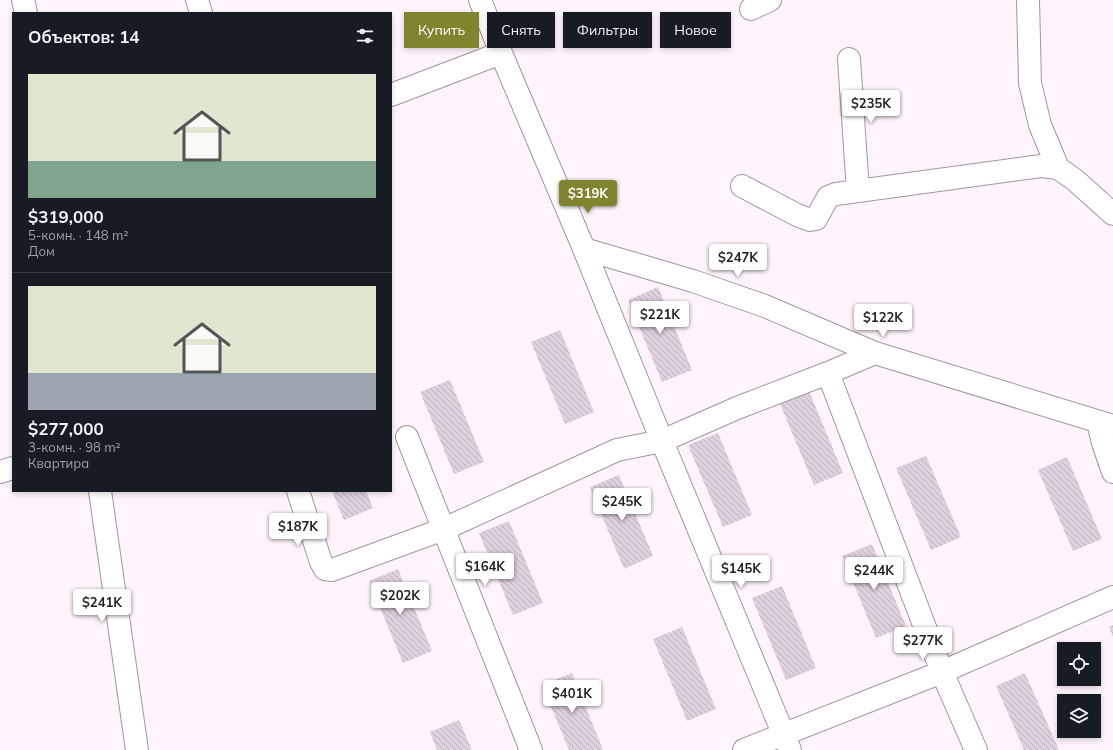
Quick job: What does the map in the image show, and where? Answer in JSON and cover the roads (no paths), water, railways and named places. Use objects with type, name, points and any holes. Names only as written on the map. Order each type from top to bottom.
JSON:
[{"type":"street","points":[[23,0],[26,12]]},
{"type":"street","points":[[197,0],[201,12]]},
{"type":"street","points":[[480,0],[787,742]]},
{"type":"street","points":[[1028,0],[1030,83],[1040,126],[1058,168]]},
{"type":"street","points":[[392,95],[501,53]]},
{"type":"street","points":[[849,59],[858,191]]},
{"type":"street","points":[[742,186],[797,215],[810,220],[816,219],[828,197],[836,194],[1041,166],[1058,168],[1075,180],[1113,214]]},
{"type":"street","points":[[584,249],[693,281],[765,306],[875,353],[1106,424],[1103,444],[1113,472]]},
{"type":"street","points":[[298,492],[321,562],[325,569],[332,570],[444,529],[617,450],[662,441],[737,408],[875,353]]},
{"type":"street","points":[[828,373],[942,672],[976,750]]},
{"type":"street","points":[[406,437],[531,750]]},
{"type":"street","points":[[0,472],[12,468]]},
{"type":"street","points":[[100,492],[137,750]]},
{"type":"street","points":[[744,750],[787,742],[1113,597]]}]
